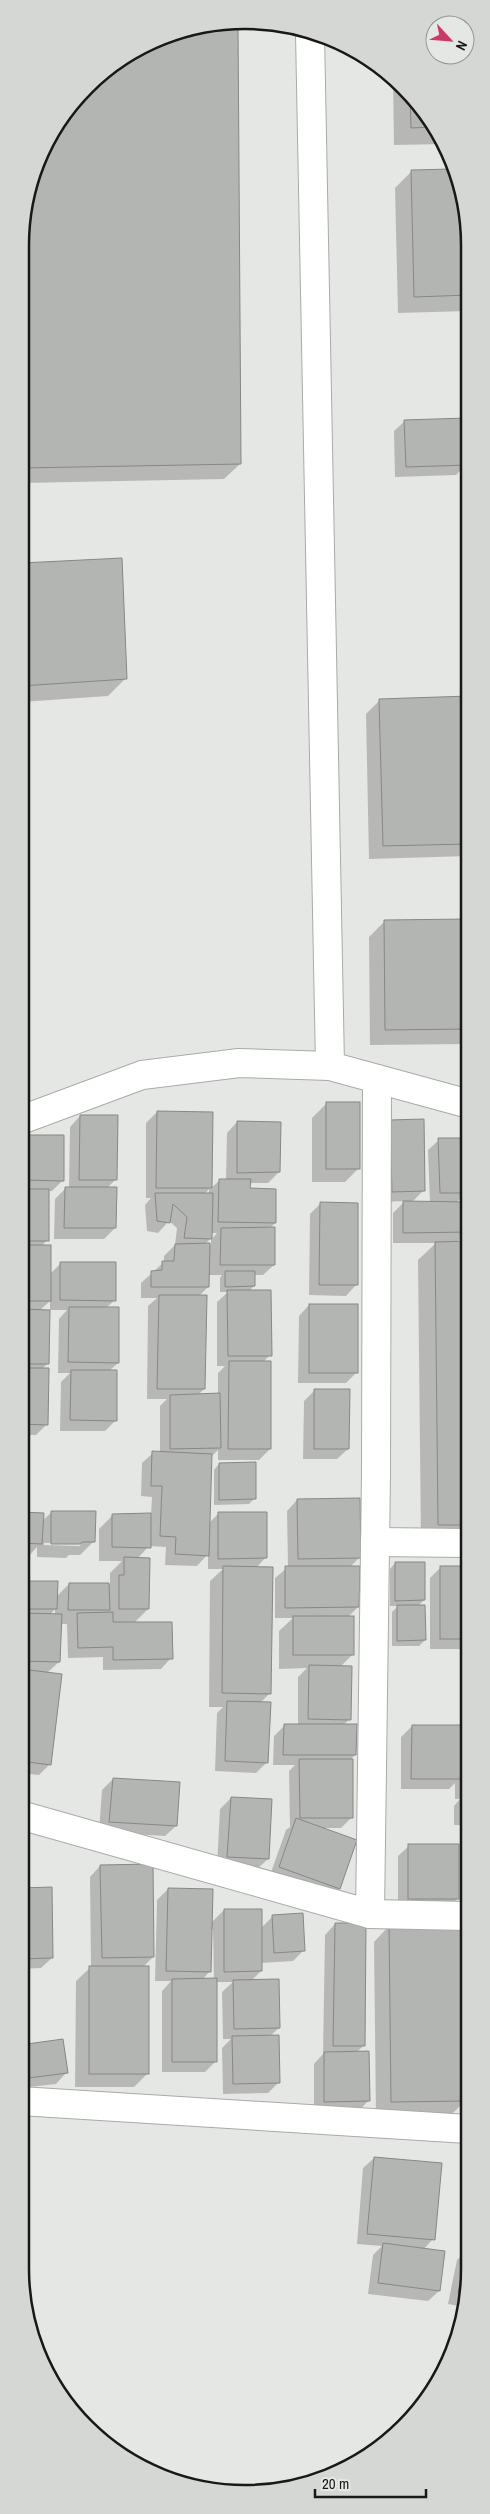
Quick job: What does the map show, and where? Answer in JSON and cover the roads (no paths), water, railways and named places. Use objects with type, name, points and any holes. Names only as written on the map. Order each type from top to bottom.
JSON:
[{"type":"street","points":[[310,39],[330,1066]]},
{"type":"street","points":[[29,1117],[142,1075],[239,1064],[330,1066],[461,1102]]},
{"type":"street","points":[[370,1914],[375,1542],[377,1079]]},
{"type":"street","points":[[375,1542],[461,1543]]},
{"type":"street","points":[[29,1818],[370,1914],[461,1916]]},
{"type":"street","points":[[29,2102],[461,2129]]}]
